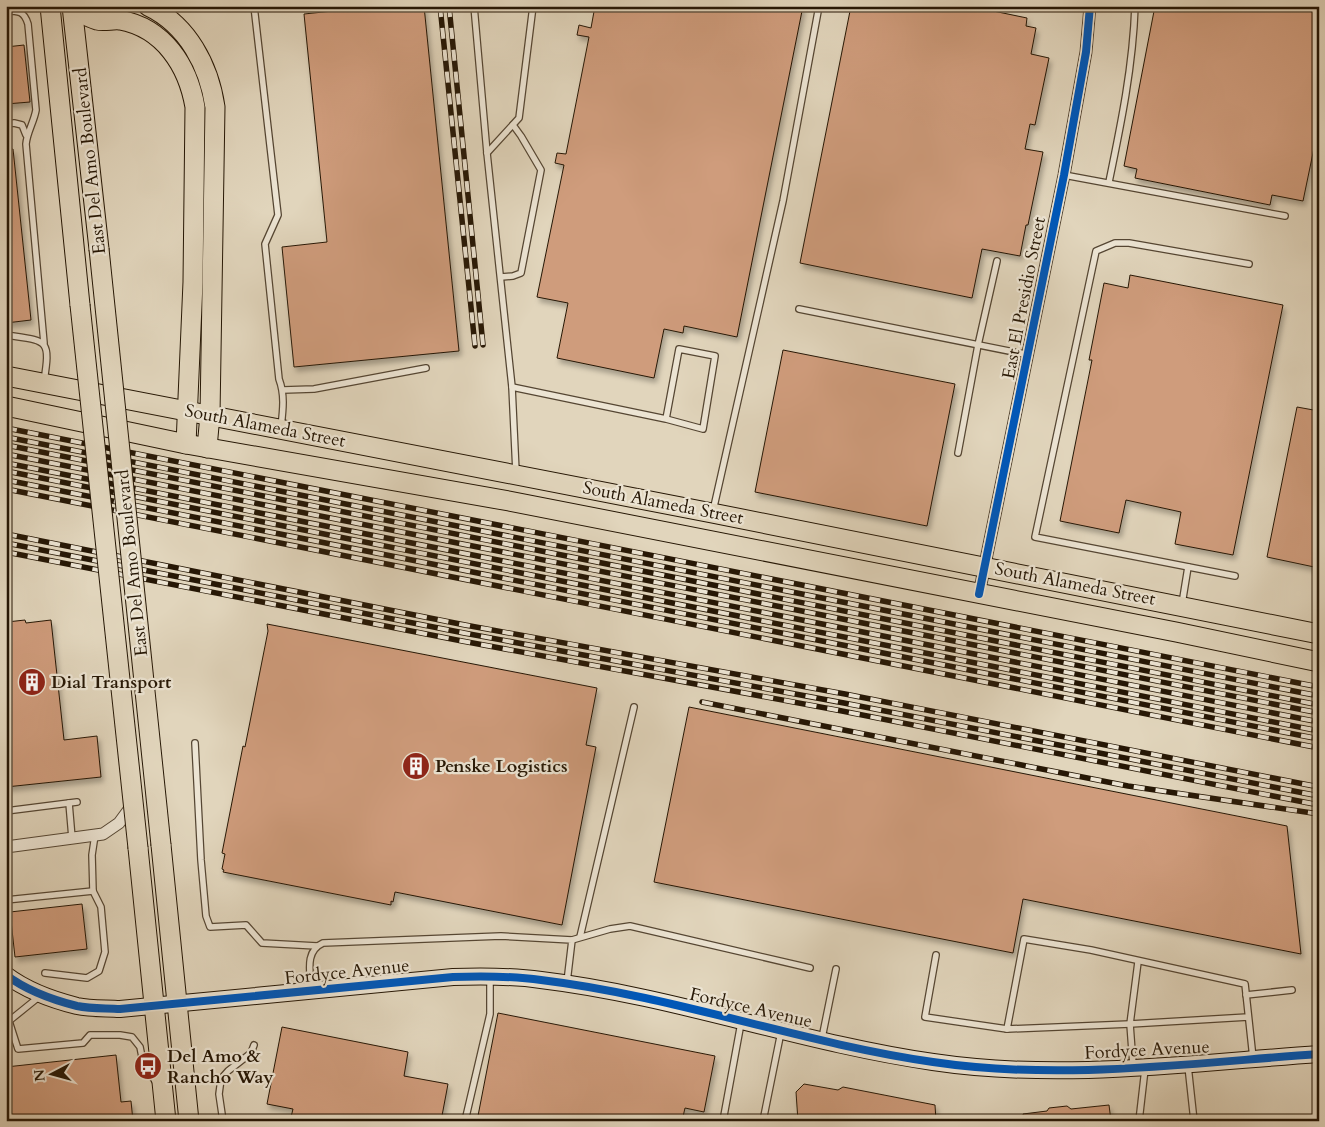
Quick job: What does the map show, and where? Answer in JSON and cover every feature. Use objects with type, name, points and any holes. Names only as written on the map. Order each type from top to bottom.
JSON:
[{"type":"main road","points":[[148,6],[160,12],[175,24],[196,50],[205,66],[216,107],[210,415],[207,448]]},
{"type":"main road","points":[[51,8],[74,7],[98,20],[119,20],[136,24],[159,38],[170,48],[188,76],[195,107],[193,282],[186,444]]},
{"type":"main road","name":"East Del Amo Boulevard","points":[[74,7],[189,1121]]},
{"type":"main road","name":"East Del Amo Boulevard","points":[[51,8],[80,305],[166,1121]]},
{"type":"main road","name":"South Alameda Street","points":[[6,376],[985,566],[1319,634]]},
{"type":"main road","name":"South Alameda Street","points":[[6,406],[207,448],[509,501],[1176,632],[1319,662]]},
{"type":"main road","points":[[509,501],[516,474]]},
{"type":"main road","points":[[1176,632],[1182,605]]},
{"type":"street","name":"East El Presidio Street","points":[[979,594],[1064,175],[1086,52],[1090,6]]},
{"type":"street","points":[[6,847],[102,834],[119,823],[137,799],[124,656]]},
{"type":"street","name":"Fordyce Avenue","points":[[6,975],[15,982],[43,994],[79,1006],[120,1010],[453,977],[490,976],[540,979],[631,995],[859,1049],[923,1061],[1016,1070],[1139,1067],[1319,1054]]},
{"type":"lane","points":[[254,6],[278,214],[265,244],[279,379],[283,390],[284,407],[280,429]]},
{"type":"lane","points":[[474,6],[487,153],[512,387],[516,474]]},
{"type":"lane","points":[[487,153],[519,118],[532,6]]},
{"type":"lane","points":[[712,513],[783,201],[819,6]]},
{"type":"lane","points":[[1109,182],[1121,124],[1134,40],[1135,6]]},
{"type":"lane","points":[[6,11],[21,12],[28,24],[36,110],[26,135]]},
{"type":"lane","points":[[6,124],[22,125],[26,135],[44,343],[47,350],[43,383]]},
{"type":"lane","points":[[500,277],[521,273],[541,170],[521,136],[512,125]]},
{"type":"lane","points":[[1064,175],[1284,216]]},
{"type":"lane","points":[[1235,576],[1035,537],[1096,251],[1115,243],[1129,243],[1249,264]]},
{"type":"lane","points":[[958,453],[978,346],[997,260]]},
{"type":"lane","points":[[799,308],[1028,355]]},
{"type":"lane","points":[[6,335],[44,343]]},
{"type":"lane","points":[[512,387],[703,428],[716,356],[679,349],[666,419]]},
{"type":"lane","points":[[283,390],[314,389],[426,368]]},
{"type":"lane","points":[[1182,605],[1188,567]]},
{"type":"lane","points":[[580,937],[634,707]]},
{"type":"lane","points":[[195,743],[201,860],[206,916],[210,927],[246,925],[262,943],[317,946],[330,942],[500,936],[572,940],[610,929],[630,926],[810,968]]},
{"type":"lane","points":[[6,811],[77,802]]},
{"type":"lane","points":[[69,803],[72,838]]},
{"type":"lane","points":[[45,973],[87,978],[99,971],[105,952],[101,906],[94,891],[92,855],[94,835]]},
{"type":"lane","points":[[6,900],[94,891]]},
{"type":"lane","points":[[1007,1029],[1024,939],[1091,950],[1138,962],[1245,984],[1253,1058]]},
{"type":"lane","points":[[567,983],[572,940]]},
{"type":"lane","points":[[311,990],[310,954],[317,946]]},
{"type":"lane","points":[[936,955],[925,1017],[1007,1029],[1248,1017]]},
{"type":"lane","points":[[1138,962],[1130,1024],[1139,1067],[1139,1121]]},
{"type":"lane","points":[[821,1040],[836,969]]},
{"type":"lane","points":[[465,1121],[490,1014],[490,976]]},
{"type":"lane","points":[[1246,995],[1292,990]]},
{"type":"lane","points":[[43,994],[8,1022],[18,1049],[83,1043],[90,1035],[132,1037],[140,1046],[142,1062],[163,1092]]},
{"type":"lane","points":[[724,1121],[742,1021]]},
{"type":"lane","points":[[763,1121],[781,1031]]},
{"type":"lane","points":[[223,1121],[219,1094],[221,1079],[251,1053],[254,1045]]},
{"type":"lane","points":[[1187,1064],[1194,1121]]},
{"type":"building","points":[[381,6],[424,6],[459,351],[294,367],[282,247],[327,242],[304,14]]},
{"type":"building","points":[[595,6],[803,6],[737,337],[684,326],[683,333],[664,329],[654,378],[557,358],[568,303],[537,297],[564,165],[555,163],[557,153],[566,154],[589,37],[577,35],[579,25],[591,28]]},
{"type":"building","points":[[851,6],[969,6],[1027,18],[1026,26],[1036,28],[1031,54],[1049,58],[1035,125],[1030,124],[1025,149],[1043,152],[1020,256],[982,249],[972,298],[800,263]]},
{"type":"building","points":[[1155,6],[1319,6],[1319,124],[1303,201],[1272,195],[1270,205],[1135,178],[1137,169],[1124,166]]},
{"type":"building","points":[[24,45],[30,102],[6,104],[6,47]]},
{"type":"building","points":[[13,149],[31,320],[6,323],[6,150]]},
{"type":"building","points":[[1130,275],[1283,305],[1233,555],[1175,544],[1181,512],[1126,500],[1119,533],[1060,521],[1092,360],[1089,360],[1104,283],[1128,288]]},
{"type":"building","points":[[783,350],[955,384],[927,526],[755,492]]},
{"type":"building","points":[[1297,407],[1319,411],[1319,568],[1267,557]]},
{"type":"building","name":"Dial Transport","points":[[25,620],[26,623],[51,620],[64,740],[97,736],[101,777],[6,787],[6,625],[7,622]]},
{"type":"building","name":"Penske Logistics","points":[[267,624],[597,688],[586,745],[596,747],[562,925],[395,892],[391,905],[223,872],[225,854],[222,853],[268,631]]},
{"type":"building","points":[[689,707],[1287,826],[1301,954],[1023,899],[1013,953],[654,882]]},
{"type":"building","points":[[82,904],[87,949],[15,957],[10,912]]},
{"type":"building","points":[[498,1013],[715,1056],[704,1112],[685,1108],[682,1121],[477,1121]]},
{"type":"building","points":[[282,1027],[408,1052],[404,1076],[448,1084],[441,1121],[290,1121],[293,1109],[267,1104]]},
{"type":"building","points":[[116,1055],[121,1102],[131,1101],[133,1121],[9,1121],[8,1113],[6,1113],[6,1067]]},
{"type":"building","points":[[804,1084],[838,1090],[843,1087],[935,1105],[936,1121],[798,1121],[796,1092]]},
{"type":"building","points":[[1109,1105],[1111,1121],[1024,1121],[1023,1114],[1047,1111],[1049,1108],[1067,1106],[1071,1109]]},
{"type":"railway","points":[[440,6],[475,346]]},
{"type":"railway","points":[[449,6],[483,345]]},
{"type":"railway","points":[[6,428],[1319,687]]},
{"type":"railway","points":[[6,437],[1319,696]]},
{"type":"railway","points":[[6,445],[1319,705]]},
{"type":"railway","points":[[6,454],[1319,713]]},
{"type":"railway","points":[[6,463],[1319,722]]},
{"type":"railway","points":[[6,471],[1319,731]]},
{"type":"railway","points":[[6,480],[1319,739]]},
{"type":"railway","points":[[6,489],[1319,748]]},
{"type":"railway","points":[[6,534],[465,625],[845,694],[1319,787]]},
{"type":"railway","points":[[6,543],[464,633],[844,703],[1319,796]]},
{"type":"railway","points":[[6,552],[462,641],[842,711],[1319,805]]},
{"type":"railway","points":[[702,702],[1128,786],[1319,814]]},
{"type":"cycle path","points":[[979,594],[1064,175],[1086,52],[1090,6]]},
{"type":"cycle path","points":[[6,975],[31,990],[68,1004],[88,1008],[120,1009],[453,977],[530,979],[591,987],[640,997],[884,1054],[933,1062],[1029,1070],[1126,1068],[1319,1054]]},
{"type":"place","name":"Dial Transport","points":[[32,682]]},
{"type":"place","name":"Penske Logistics","points":[[416,766]]},
{"type":"place","name":"Del Amo & Rancho Way","points":[[148,1066]]}]
